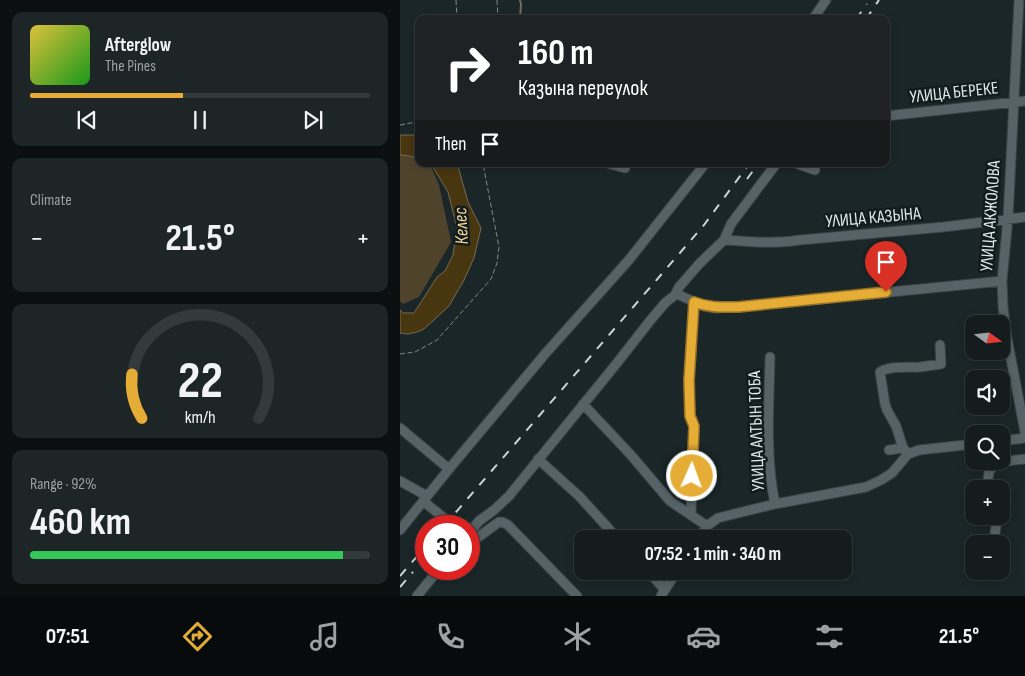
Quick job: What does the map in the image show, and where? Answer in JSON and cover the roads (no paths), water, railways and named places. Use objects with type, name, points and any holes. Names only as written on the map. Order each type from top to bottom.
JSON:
[{"type":"street","points":[[816,15],[826,0]]},
{"type":"street","name":"УЛИЦА АКЖОЛОВА","points":[[1019,0],[1008,218],[1002,280],[1007,338],[1025,432]]},
{"type":"street","name":"УЛИЦА БЕРЕКЕ","points":[[890,116],[1025,101]]},
{"type":"street","points":[[400,530],[545,354],[628,261],[703,167]]},
{"type":"street","points":[[480,521],[509,496],[649,322],[674,295],[700,262],[724,240],[731,224],[774,167]]},
{"type":"street","points":[[806,167],[815,170]]},
{"type":"street","name":"УЛИЦА КАЗЫНА","points":[[724,240],[784,243],[1025,217]]},
{"type":"street","points":[[674,295],[704,306],[715,308],[738,307],[1002,280]]},
{"type":"street","points":[[691,514],[694,426],[690,416],[689,380],[694,302]]},
{"type":"street","points":[[905,451],[896,426],[885,404],[880,372],[889,369],[941,364],[940,345]]},
{"type":"street","name":"УЛИЦА АЛТЫН ТОБА","points":[[770,357],[768,422],[771,479],[775,504]]},
{"type":"street","points":[[583,404],[630,454],[670,501],[707,526]]},
{"type":"street","points":[[400,428],[449,469]]},
{"type":"street","points":[[1010,440],[1025,438]]},
{"type":"street","points":[[889,450],[905,451],[965,445]]},
{"type":"street","points":[[705,530],[718,518],[775,504],[866,488],[892,473],[905,451]]},
{"type":"street","points":[[538,459],[580,497],[610,530]]},
{"type":"street","points":[[989,480],[992,466],[1025,459]]},
{"type":"street","points":[[400,481],[425,499],[441,515]]},
{"type":"street","points":[[480,536],[499,522],[508,525],[577,596]]},
{"type":"street","points":[[995,532],[996,525]]},
{"type":"street","points":[[417,596],[430,580]]},
{"type":"street","points":[[654,580],[663,593],[671,580]]},
{"type":"water","points":[[400,135],[415,135],[415,157],[400,155]]},
{"type":"water","name":"Келес","points":[[433,167],[458,167],[468,202],[481,228],[474,258],[449,306],[424,329],[408,334],[400,333],[400,310],[403,313],[414,313],[437,277],[445,271],[453,255],[457,228],[448,192]]},
{"type":"waterway","points":[[520,0],[520,15]]},
{"type":"railway","points":[[869,15],[879,0]]},
{"type":"railway","points":[[859,15],[867,4]]},
{"type":"railway","points":[[454,515],[704,225],[747,167]]},
{"type":"railway","points":[[747,179],[756,167]]},
{"type":"railway","points":[[400,576],[415,559]]},
{"type":"railway","points":[[400,587],[413,572]]}]
